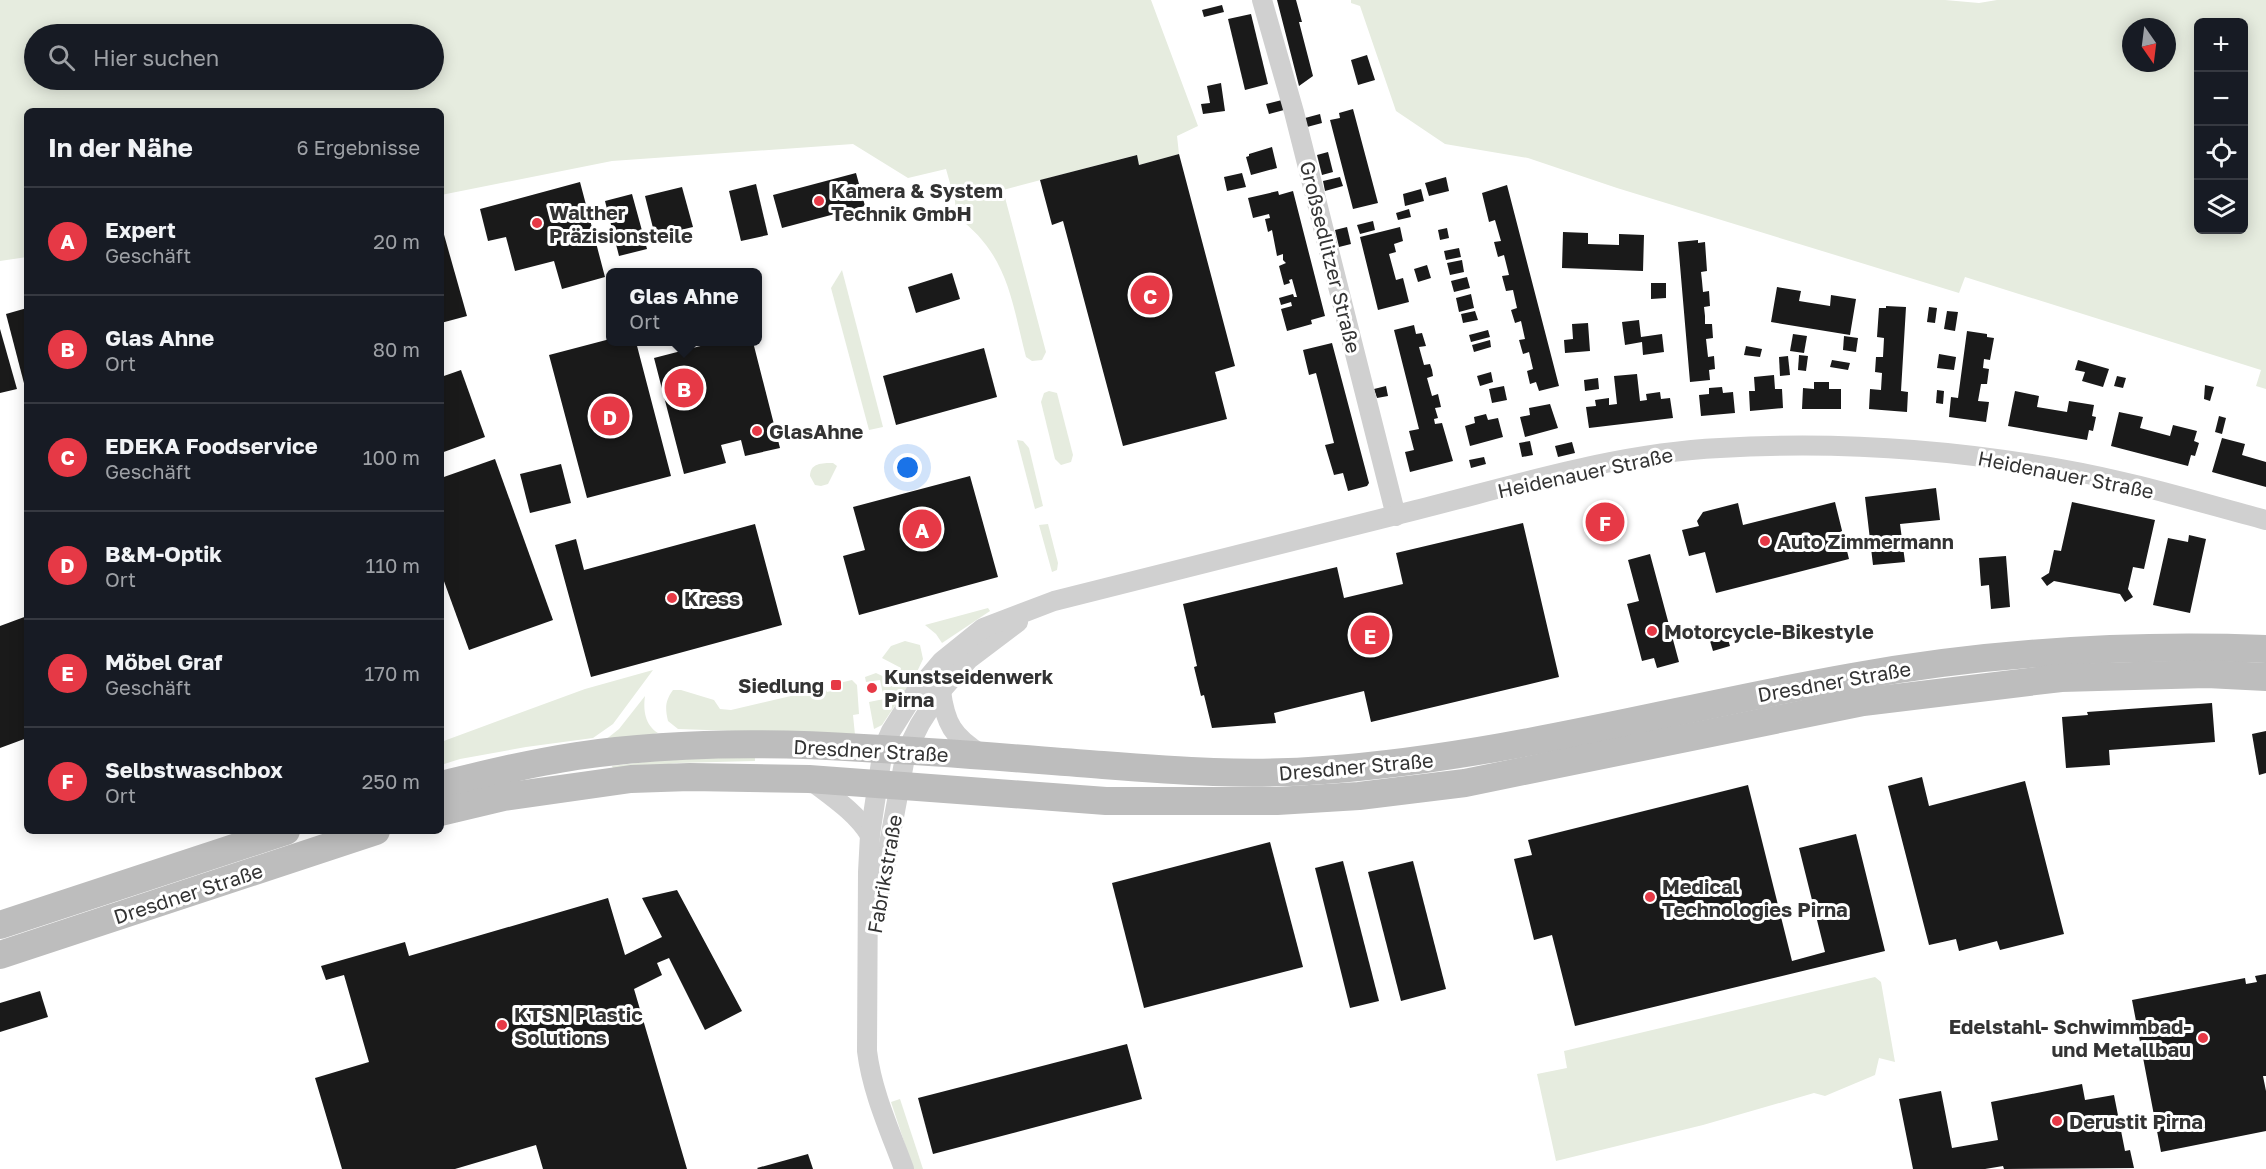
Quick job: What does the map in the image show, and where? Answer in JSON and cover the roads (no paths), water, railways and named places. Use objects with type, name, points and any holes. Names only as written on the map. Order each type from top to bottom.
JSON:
[{"type":"main road","name":"Dresdner Straße","points":[[444,784],[507,769],[580,756],[672,747],[746,745],[986,756],[1193,772],[1264,774],[1321,771],[1385,765],[1486,750],[1857,675],[1982,658],[2027,653],[2138,647],[2266,649]]},
{"type":"main road","name":"Dresdner Straße","points":[[444,811],[504,797],[631,779],[690,777],[809,779],[1106,801],[1277,801],[1359,796],[1465,783],[1863,702],[2061,678],[2207,674],[2266,677]]},
{"type":"main road","name":"Dresdner Straße","points":[[0,926],[277,834]]},
{"type":"main road","name":"Dresdner Straße","points":[[0,955],[367,834]]},
{"type":"street","name":"Großsedlitzer Straße","points":[[1262,0],[1294,112],[1396,516]]},
{"type":"street","name":"Heidenauer Straße","points":[[895,751],[891,731],[915,693],[942,661],[983,628],[1054,601],[1563,473],[1656,454],[1718,448],[1833,446],[1936,452],[2064,469],[2158,490],[2266,520]]},
{"type":"street","name":"Heidenauer Straße","points":[[895,751],[920,724],[941,691],[969,659],[1011,626],[1054,601]]},
{"type":"street","points":[[941,691],[944,711],[955,734],[965,744],[986,756]]},
{"type":"street","points":[[889,786],[895,751]]},
{"type":"street","name":"Fabrikstraße","points":[[809,779],[850,811],[870,835]]},
{"type":"street","name":"Fabrikstraße","points":[[889,786],[870,835],[866,907],[867,1039],[869,1068],[904,1169]]},
{"type":"street","name":"Fabrikstraße","points":[[868,961],[889,786]]},
{"type":"place","name":"Kamera & System Technik GmbH","points":[[819,201]]},
{"type":"place","name":"Walther Präzisionsteile","points":[[537,223]]},
{"type":"place","name":"EDEKA Foodservice","points":[[1150,295]]},
{"type":"place","name":"Glas Ahne","points":[[684,388]]},
{"type":"place","name":"B&M-Optik","points":[[610,416]]},
{"type":"place","name":"GlasAhne","points":[[757,431]]},
{"type":"place","name":"Selbstwaschbox","points":[[1605,522]]},
{"type":"place","name":"Expert","points":[[922,529]]},
{"type":"place","name":"Auto Zimmermann","points":[[1765,541]]},
{"type":"place","name":"Kress","points":[[672,598]]},
{"type":"place","name":"Motorcycle-Bikestyle","points":[[1652,631]]},
{"type":"place","name":"Möbel Graf","points":[[1370,635]]},
{"type":"place","name":"Siedlung","points":[[836,685]]},
{"type":"place","name":"Kunstseidenwerk Pirna","points":[[872,688]]},
{"type":"place","name":"Medical Technologies Pirna","points":[[1650,897]]},
{"type":"place","name":"KTSN Plastic Solutions","points":[[502,1025]]},
{"type":"place","name":"Edelstahl- Schwimmbad- und Metallbau","points":[[2203,1038]]},
{"type":"place","name":"Derustit Pirna","points":[[2057,1121]]}]
